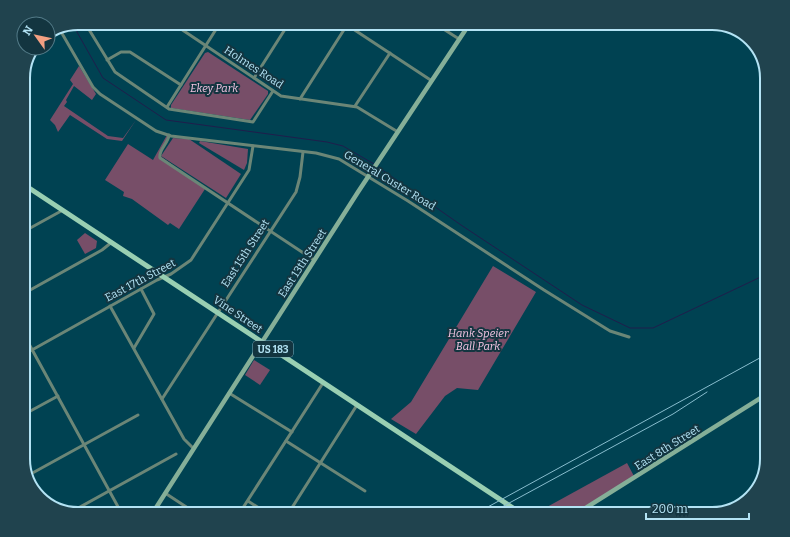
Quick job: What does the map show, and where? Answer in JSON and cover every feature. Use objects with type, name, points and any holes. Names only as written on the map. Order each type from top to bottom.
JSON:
[{"type":"main road","name":"Vine Street","points":[[30,189],[511,507]]},
{"type":"street","points":[[89,30],[115,72],[173,110],[253,122],[273,91]]},
{"type":"street","name":"Holmes Road","points":[[182,30],[280,96],[355,106],[398,132]]},
{"type":"street","points":[[167,107],[216,30]]},
{"type":"street","points":[[254,78],[285,30]]},
{"type":"street","points":[[300,99],[342,30]]},
{"type":"street","points":[[355,30],[432,81]]},
{"type":"street","points":[[445,30],[459,39]]},
{"type":"street","name":"East 13th Street","points":[[156,507],[314,260],[465,30]]},
{"type":"street","name":"General Custer Road","points":[[62,33],[93,87],[100,94],[156,131],[170,136],[303,152],[339,159],[369,176],[610,331],[629,337]]},
{"type":"street","points":[[107,60],[123,52],[130,52],[181,85]]},
{"type":"street","points":[[355,106],[390,53]]},
{"type":"street","points":[[170,136],[160,153],[160,158],[227,204],[314,260]]},
{"type":"street","name":"East 17th Street","points":[[32,349],[187,264],[249,170],[253,146]]},
{"type":"street","name":"East 15th Street","points":[[162,399],[296,192],[300,177],[303,152]]},
{"type":"street","points":[[30,228],[63,210]]},
{"type":"street","points":[[30,290],[102,250],[112,242]]},
{"type":"street","points":[[134,348],[154,314],[141,289]]},
{"type":"street","points":[[110,306],[186,443],[193,448]]},
{"type":"street","points":[[30,345],[118,507]]},
{"type":"street","points":[[244,507],[323,383]]},
{"type":"street","points":[[229,393],[292,432]]},
{"type":"street","points":[[30,411],[58,396]]},
{"type":"street","name":"East 8th Street","points":[[587,507],[760,398]]},
{"type":"street","points":[[292,507],[357,405]]},
{"type":"street","points":[[32,473],[138,415]]},
{"type":"street","points":[[286,441],[365,491]]},
{"type":"street","points":[[80,507],[176,454]]},
{"type":"street","points":[[165,493],[186,507]]},
{"type":"street","points":[[248,501],[257,507]]},
{"type":"green space","name":"Ekey Park","points":[[208,52],[268,91],[268,94],[250,120],[171,108],[171,105],[205,53]]},
{"type":"green space","points":[[79,66],[96,94],[92,100],[74,86],[64,106],[108,136],[123,138],[136,120],[122,141],[107,139],[70,115],[58,132],[55,125],[50,120],[73,84],[70,80]]},
{"type":"green space","points":[[167,135],[169,135],[159,155],[205,189],[179,229],[170,223],[168,225],[132,199],[123,196],[124,192],[105,180],[128,144],[153,160]]},
{"type":"green space","points":[[173,138],[189,139],[241,174],[226,198],[161,156]]},
{"type":"green space","points":[[200,141],[248,149],[247,163],[244,170],[199,143]]},
{"type":"green space","points":[[85,233],[97,241],[96,248],[85,254],[77,240]]},
{"type":"green space","name":"Hank Speier Ball Park","points":[[493,266],[536,292],[478,390],[457,388],[445,396],[416,434],[391,419],[411,402]]},
{"type":"green space","points":[[254,360],[270,370],[260,385],[245,375]]},
{"type":"green space","points":[[627,463],[635,478],[583,507],[547,507]]},
{"type":"waterway","points":[[76,30],[103,78],[166,120],[327,142],[343,146],[374,164]]},
{"type":"waterway","points":[[378,167],[461,225],[582,305],[630,328],[653,328],[760,277]]},
{"type":"railway","points":[[488,507],[760,358]]},
{"type":"railway","points":[[502,507],[673,414],[707,392]]}]
